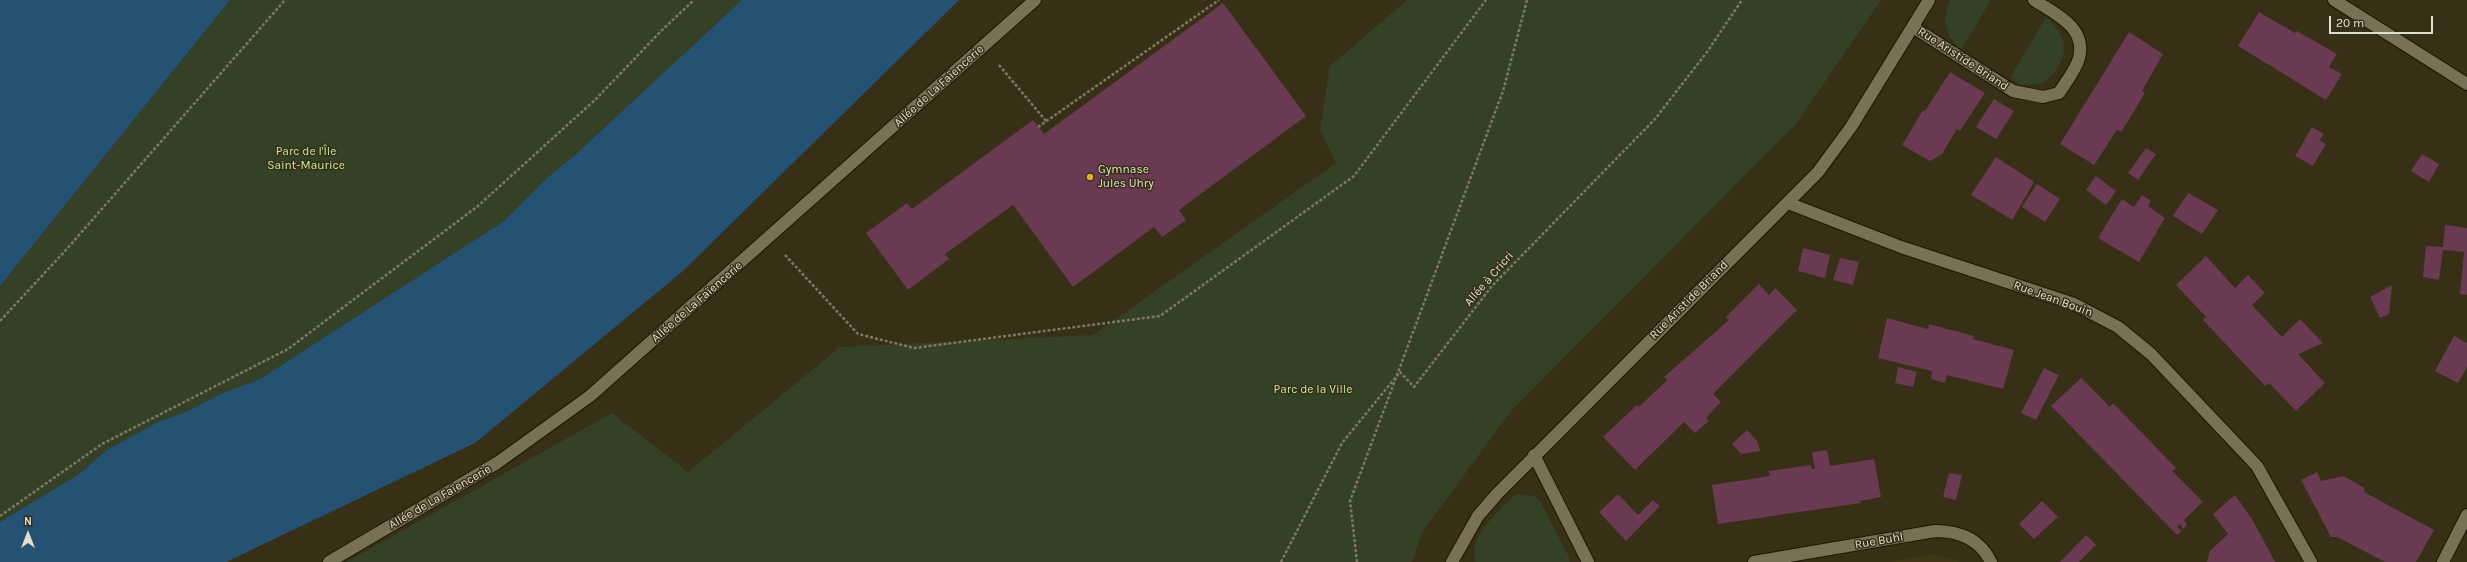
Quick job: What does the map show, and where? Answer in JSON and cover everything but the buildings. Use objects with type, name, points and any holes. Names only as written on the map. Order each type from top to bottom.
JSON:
[{"type":"street","name":"Allée de La Faïencerie","points":[[329,562],[497,463],[590,396],[770,238],[1035,0]]},
{"type":"street","name":"Rue Aristide Briand","points":[[1452,562],[1478,516],[1534,455],[1818,172],[1834,152],[1929,0]]},
{"type":"street","name":"Rue Aristide Briand","points":[[1913,27],[2013,91],[2043,97],[2059,93],[2079,59],[2080,47],[2072,25],[2034,0]]},
{"type":"street","points":[[2334,0],[2467,84]]},
{"type":"street","name":"Rue Jean Bouin","points":[[1788,203],[1901,247],[2074,304],[2118,327],[2151,354],[2257,466],[2311,562]]},
{"type":"street","points":[[1534,455],[1588,562]]},
{"type":"street","points":[[2443,562],[2467,515]]},
{"type":"street","name":"Rue Buhl","points":[[1754,562],[1935,531],[1947,531],[1960,533],[1973,540],[1983,549],[1991,562]]},
{"type":"path","points":[[0,321],[65,251],[285,0]]},
{"type":"path","points":[[0,516],[102,444],[288,349],[478,206],[596,99],[660,32],[694,0]]},
{"type":"path","points":[[1038,127],[1219,0]]},
{"type":"path","points":[[770,238],[858,334],[914,348],[1160,316],[1354,176],[1486,0]]},
{"type":"path","points":[[1357,562],[1350,501],[1400,372],[1503,91],[1527,0]]},
{"type":"path","name":"Allée à Cricri","points":[[1400,372],[1414,387],[1492,286],[1655,119],[1707,52],[1742,0]]},
{"type":"path","points":[[983,47],[1046,121]]},
{"type":"path","points":[[1281,562],[1342,443],[1400,372]]},
{"type":"shaded area","points":[[1933,554],[1961,562],[1889,562],[1903,560]]},
{"type":"green space","name":"Parc de l'Île Saint-Maurice","points":[[230,0],[742,0],[575,155],[548,177],[504,221],[260,379],[218,395],[188,411],[158,422],[107,450],[79,474],[0,522],[0,286]]},
{"type":"green space","name":"Parc de la Ville","points":[[1407,0],[1881,0],[1796,124],[1512,410],[1422,532],[1412,562],[346,562],[612,413],[688,472],[840,347],[1093,335],[1336,163],[1320,130],[1330,66]]},
{"type":"green space","points":[[1950,0],[1991,0],[1961,50],[1951,39],[1946,27],[1946,14]]},
{"type":"green space","points":[[2046,17],[2055,25],[2060,34],[2064,51],[2062,60],[2051,76],[2042,84],[2021,85],[2010,78]]},
{"type":"green space","points":[[1517,494],[1535,496],[1540,501],[1569,557],[1570,562],[1475,562],[1475,546],[1479,535],[1494,515]]},
{"type":"water","points":[[0,0],[230,0],[0,286]]},
{"type":"water","points":[[742,0],[959,0],[683,271],[475,443],[226,562],[0,562],[0,522],[79,474],[107,450],[158,422],[188,411],[218,395],[260,379],[504,221],[548,177],[575,155]]},
{"type":"place","name":"Gymnase Jules Uhry","points":[[1090,177]]}]
